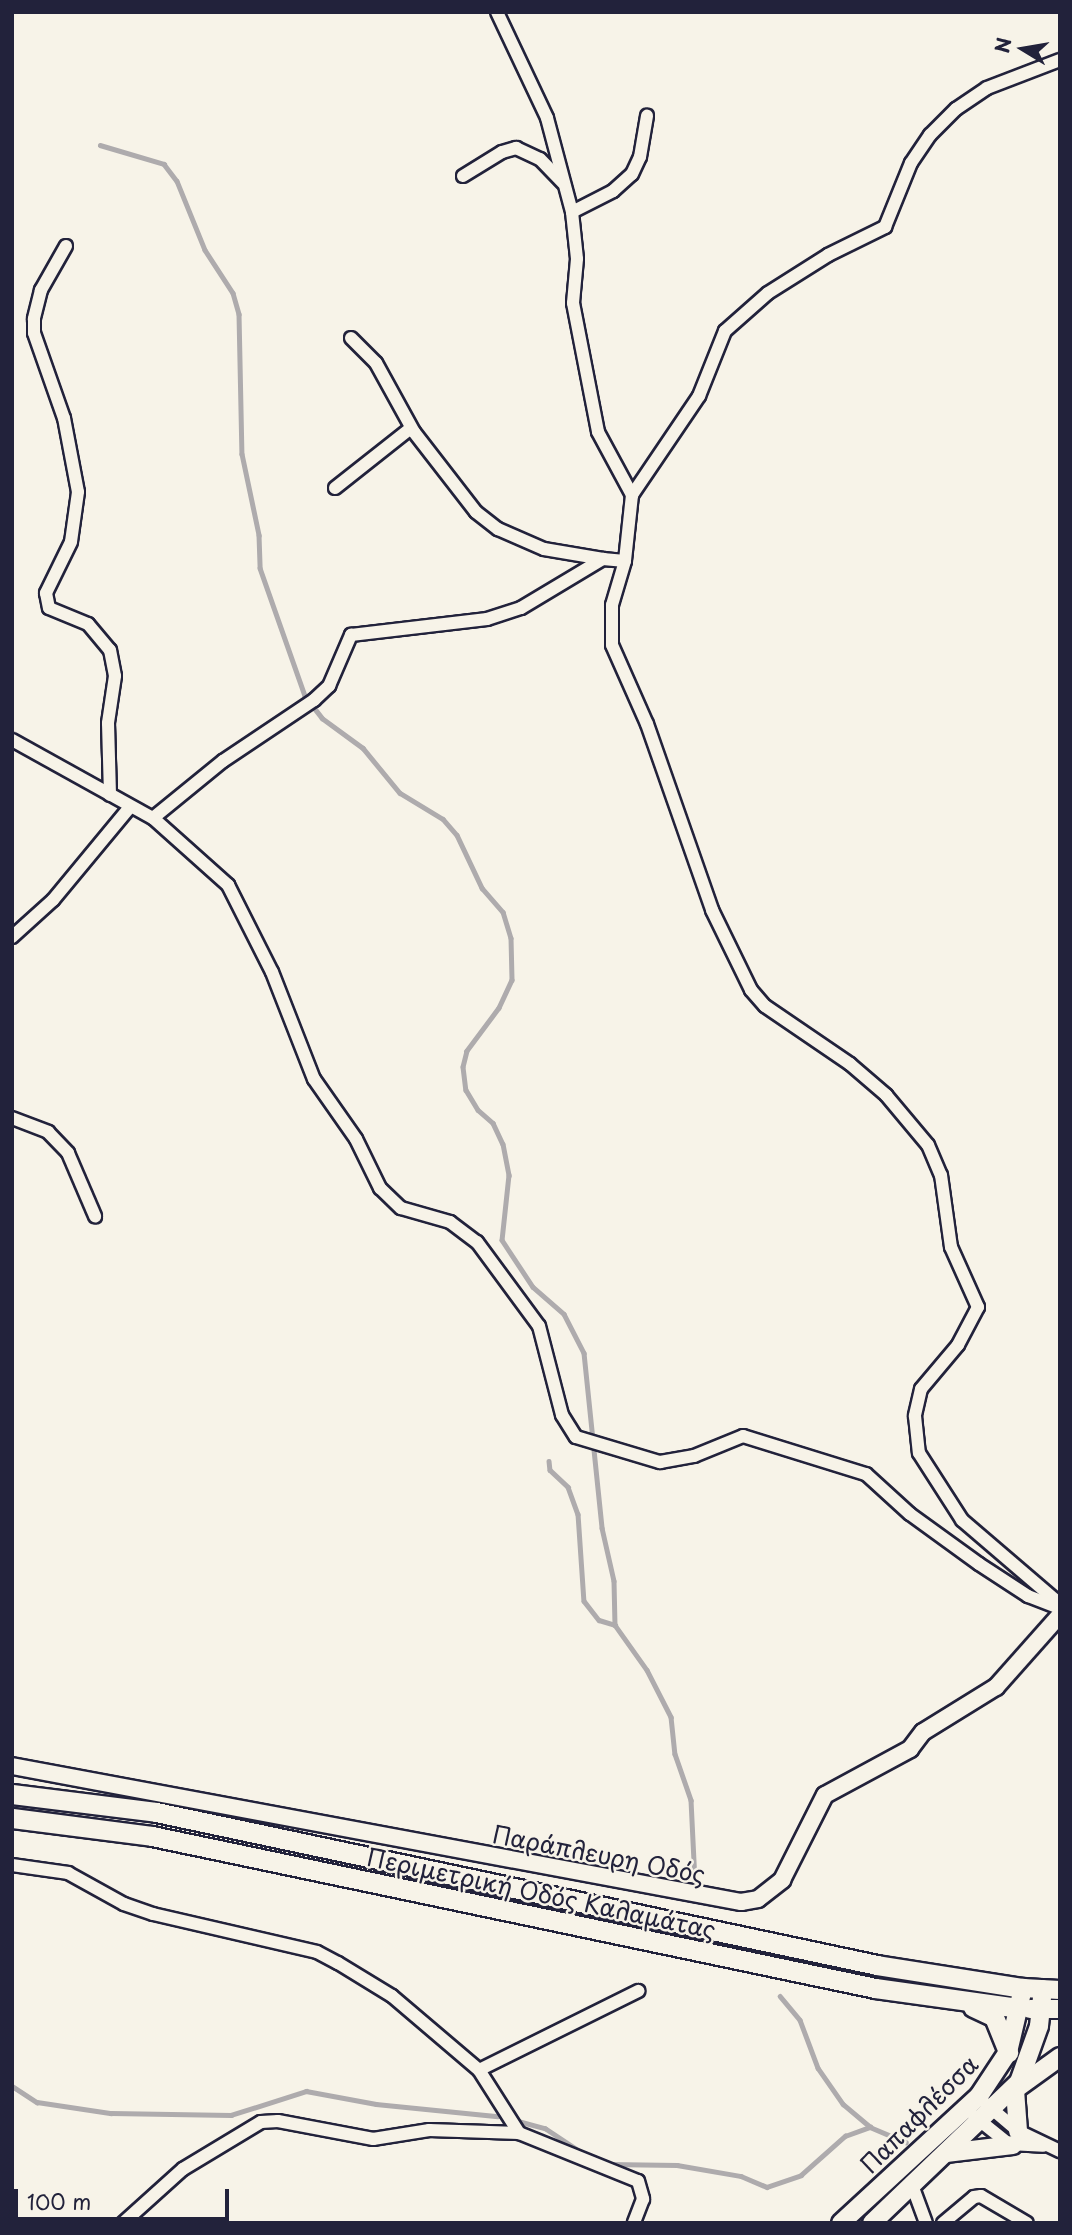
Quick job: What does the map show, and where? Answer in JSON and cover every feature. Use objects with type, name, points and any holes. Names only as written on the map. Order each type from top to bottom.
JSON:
[{"type":"main road","name":"Περιμετρική Οδός Καλαμάτας","points":[[12,1794],[156,1812],[877,1965],[1023,1988]]},
{"type":"main road","name":"Περιμετρική Οδός Καλαμάτας","points":[[12,1818],[152,1836],[955,2002],[1051,2009]]},
{"type":"main road","points":[[1023,1988],[1051,1990]]},
{"type":"main road","name":"Παπαφλέσσα","points":[[872,2223],[946,2153],[979,2109],[1008,2052],[1023,1988]]},
{"type":"main road","name":"Παπαφλέσσα","points":[[841,2223],[979,2109],[1013,2091],[1030,2061],[1051,2009],[1051,1990]]},
{"type":"main road","points":[[955,2002],[994,2017],[1008,2052]]},
{"type":"main road","points":[[946,2153],[1016,2138],[1013,2091],[1060,2057]]},
{"type":"street","points":[[497,12],[547,118],[572,212],[577,258],[573,303],[598,432],[632,495]]},
{"type":"street","points":[[1060,60],[987,88],[956,109],[930,135],[911,163],[885,227],[828,255],[768,293],[725,331],[699,396],[632,495],[625,561],[612,605],[612,645],[647,724],[712,910],[740,970],[765,1006],[887,1095],[928,1145],[941,1175],[951,1247],[978,1307],[958,1345],[921,1389],[915,1416],[919,1453],[962,1520],[1060,1606]]},
{"type":"street","points":[[572,212],[613,191],[632,174],[640,157],[648,116]]},
{"type":"street","points":[[463,176],[502,152],[516,148],[540,159],[563,184]]},
{"type":"street","points":[[66,246],[41,289],[34,318],[34,333],[64,418],[78,492],[71,542],[46,593],[48,608],[88,624],[110,650],[115,676],[108,723],[110,795]]},
{"type":"street","points":[[351,338],[376,363],[411,428],[476,512],[498,529],[544,549],[625,561]]},
{"type":"street","points":[[335,488],[411,428]]},
{"type":"street","points":[[153,818],[223,761],[311,704],[329,686],[351,635],[498,615],[521,608],[603,559]]},
{"type":"street","points":[[12,740],[130,808],[153,818],[228,885],[272,972],[314,1079],[356,1139],[380,1188],[401,1208],[465,1230],[531,1313],[547,1352],[567,1427],[585,1440],[660,1462],[694,1456],[743,1436],[866,1474],[910,1514],[979,1564],[1028,1596],[1060,1606]]},
{"type":"street","points":[[12,937],[52,900],[130,808]]},
{"type":"street","points":[[12,1118],[48,1132],[68,1153],[94,1216]]},
{"type":"street","name":"Παράπλευρη Οδός","points":[[12,1766],[741,1902],[758,1899],[782,1880],[825,1795],[910,1749],[923,1732],[996,1687],[1060,1615]]},
{"type":"street","points":[[12,1864],[68,1872],[124,1904],[153,1914],[317,1952],[392,1996],[479,2070],[519,2133]]},
{"type":"street","points":[[479,2070],[638,1991]]},
{"type":"street","points":[[979,2109],[1016,2138],[1060,2151]]},
{"type":"street","points":[[123,2223],[183,2169],[261,2122],[278,2121],[373,2139],[429,2130],[519,2133],[638,2181],[643,2199],[634,2223]]},
{"type":"street","points":[[912,2185],[926,2223]]},
{"type":"street","points":[[943,2223],[974,2197],[981,2196],[1027,2223]]},
{"type":"waterway","points":[[100,145],[164,164],[177,181],[205,250],[233,293],[239,314],[242,454],[259,535],[260,568],[305,696],[322,718],[363,748],[400,793],[443,819],[457,835],[482,888],[503,912],[511,938],[512,980],[499,1008],[467,1051],[463,1067],[466,1090],[478,1110],[493,1123],[503,1144],[509,1175],[502,1240],[533,1287],[564,1314],[584,1353],[602,1528],[614,1581],[615,1625],[647,1670],[671,1717],[675,1754],[691,1800],[695,1882]]},
{"type":"waterway","points":[[549,1461],[550,1470],[568,1487],[578,1514],[584,1601],[599,1620],[615,1625]]},
{"type":"waterway","points":[[780,1996],[800,2020],[818,2068],[843,2104],[870,2127],[906,2142]]},
{"type":"waterway","points":[[12,2086],[37,2102],[111,2113],[231,2115],[306,2091],[376,2104],[497,2116]]},
{"type":"waterway","points":[[518,2121],[545,2128],[581,2152]]},
{"type":"waterway","points":[[608,2164],[677,2165],[741,2176],[767,2187],[801,2175],[845,2136],[870,2127]]}]
